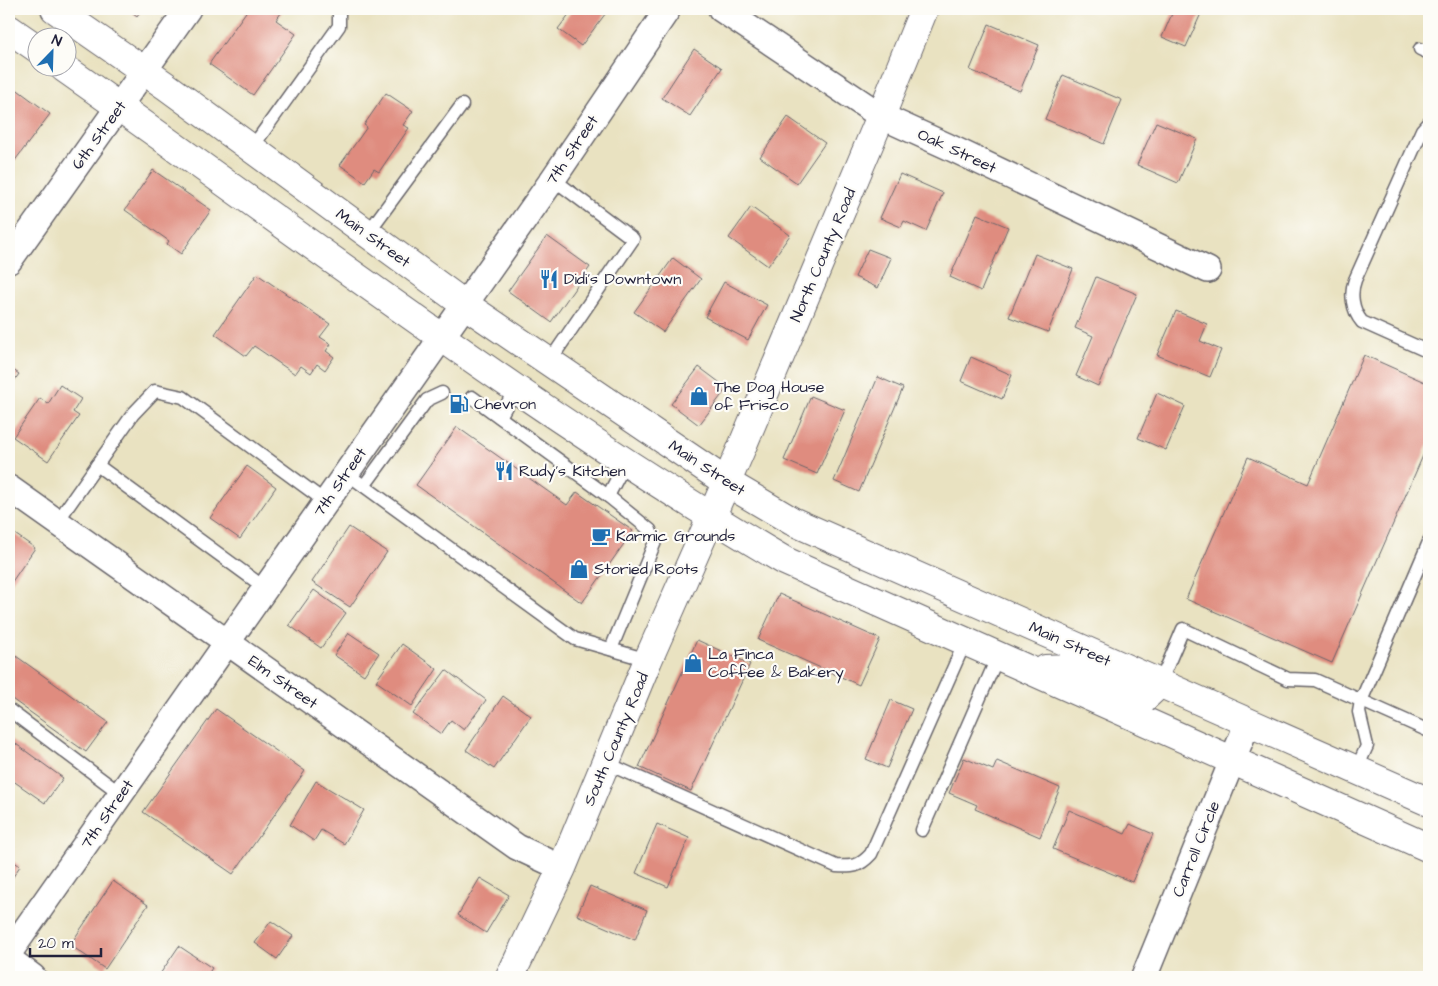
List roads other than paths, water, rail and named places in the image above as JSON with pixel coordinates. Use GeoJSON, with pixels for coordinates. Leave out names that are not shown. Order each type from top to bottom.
{"type":"FeatureCollection","features":[{"type":"Feature","properties":{"kind":"main road","name":"Main Street"},"geometry":{"type":"LineString","coordinates":[[55,9],[144,71],[464,304],[549,362],[718,500],[785,560],[1429,848]]}},
{"type":"Feature","properties":{"kind":"main road","name":"North County Road"},"geometry":{"type":"LineString","coordinates":[[718,500],[881,116],[924,9]]}},
{"type":"Feature","properties":{"kind":"main road"},"geometry":{"type":"LineString","coordinates":[[9,29],[28,42]]}},
{"type":"Feature","properties":{"kind":"main road","name":"Main Street"},"geometry":{"type":"LineString","coordinates":[[78,78],[441,338],[626,462],[718,500],[792,521],[1429,802]]}},
{"type":"Feature","properties":{"kind":"main road","name":"South County Road"},"geometry":{"type":"LineString","coordinates":[[510,977],[562,868],[648,660],[718,500]]}},
{"type":"Feature","properties":{"kind":"main road"},"geometry":{"type":"LineString","coordinates":[[957,638],[966,598]]}},
{"type":"Feature","properties":{"kind":"main road"},"geometry":{"type":"LineString","coordinates":[[1029,670],[1061,667],[1092,676],[1119,690],[1144,698],[1160,684]]}},
{"type":"Feature","properties":{"kind":"street","name":"6th Street"},"geometry":{"type":"LineString","coordinates":[[10,256],[188,9]]}},
{"type":"Feature","properties":{"kind":"street","name":"7th Street"},"geometry":{"type":"LineString","coordinates":[[9,953],[326,502],[355,480],[441,338],[553,179],[668,9]]}},
{"type":"Feature","properties":{"kind":"street","name":"Oak Street"},"geometry":{"type":"LineString","coordinates":[[720,9],[881,116],[1208,270]]}},
{"type":"Feature","properties":{"kind":"street","name":"Elm Street"},"geometry":{"type":"LineString","coordinates":[[10,493],[57,522],[517,848],[562,868]]}},
{"type":"Feature","properties":{"kind":"street","name":"Carroll Circle"},"geometry":{"type":"LineString","coordinates":[[1144,977],[1248,722]]}},
{"type":"Feature","properties":{"kind":"street"},"geometry":{"type":"LineString","coordinates":[[9,959],[33,977]]}},
{"type":"Feature","properties":{"kind":"lane"},"geometry":{"type":"LineString","coordinates":[[251,149],[339,26],[339,11],[336,9]]}},
{"type":"Feature","properties":{"kind":"lane"},"geometry":{"type":"LineString","coordinates":[[367,234],[462,105]]}},
{"type":"Feature","properties":{"kind":"lane"},"geometry":{"type":"LineString","coordinates":[[1429,122],[1422,130],[1406,165],[1355,280],[1352,295],[1357,314],[1362,322],[1429,352]]}},
{"type":"Feature","properties":{"kind":"lane"},"geometry":{"type":"LineString","coordinates":[[549,362],[633,239],[553,179]]}},
{"type":"Feature","properties":{"kind":"lane"},"geometry":{"type":"LineString","coordinates":[[500,417],[516,388]]}},
{"type":"Feature","properties":{"kind":"lane"},"geometry":{"type":"LineString","coordinates":[[57,522],[133,414],[156,391],[183,398],[326,502]]}},
{"type":"Feature","properties":{"kind":"lane"},"geometry":{"type":"LineString","coordinates":[[442,393],[427,400],[355,480],[575,639],[648,660]]}},
{"type":"Feature","properties":{"kind":"lane"},"geometry":{"type":"LineString","coordinates":[[472,397],[608,496],[650,530],[654,542],[610,649]]}},
{"type":"Feature","properties":{"kind":"lane"},"geometry":{"type":"LineString","coordinates":[[608,496],[626,462]]}},
{"type":"Feature","properties":{"kind":"lane"},"geometry":{"type":"LineString","coordinates":[[97,465],[265,588]]}},
{"type":"Feature","properties":{"kind":"lane"},"geometry":{"type":"LineString","coordinates":[[1356,770],[1367,746],[1360,712],[1362,701],[1429,542]]}},
{"type":"Feature","properties":{"kind":"lane"},"geometry":{"type":"LineString","coordinates":[[1160,684],[1182,629],[1288,679],[1315,680],[1429,731]]}},
{"type":"Feature","properties":{"kind":"lane"},"geometry":{"type":"LineString","coordinates":[[606,763],[836,866],[850,867],[862,863],[871,854],[957,638]]}},
{"type":"Feature","properties":{"kind":"lane"},"geometry":{"type":"LineString","coordinates":[[922,830],[998,656]]}},
{"type":"Feature","properties":{"kind":"lane"},"geometry":{"type":"LineString","coordinates":[[9,710],[121,794]]}},
{"type":"Feature","properties":{"kind":"place","name":"Didi's Downtown"},"geometry":{"type":"Point","coordinates":[549,279]}},
{"type":"Feature","properties":{"kind":"place","name":"The Dog House of Frisco"},"geometry":{"type":"Point","coordinates":[699,396]}},
{"type":"Feature","properties":{"kind":"place","name":"Chevron"},"geometry":{"type":"Point","coordinates":[459,404]}},
{"type":"Feature","properties":{"kind":"place","name":"Rudy's Kitchen"},"geometry":{"type":"Point","coordinates":[504,471]}},
{"type":"Feature","properties":{"kind":"place","name":"Karmic Grounds"},"geometry":{"type":"Point","coordinates":[601,536]}},
{"type":"Feature","properties":{"kind":"place","name":"Storied Roots"},"geometry":{"type":"Point","coordinates":[579,569]}},
{"type":"Feature","properties":{"kind":"place","name":"La Finca Coffee & Bakery"},"geometry":{"type":"Point","coordinates":[693,663]}}]}
